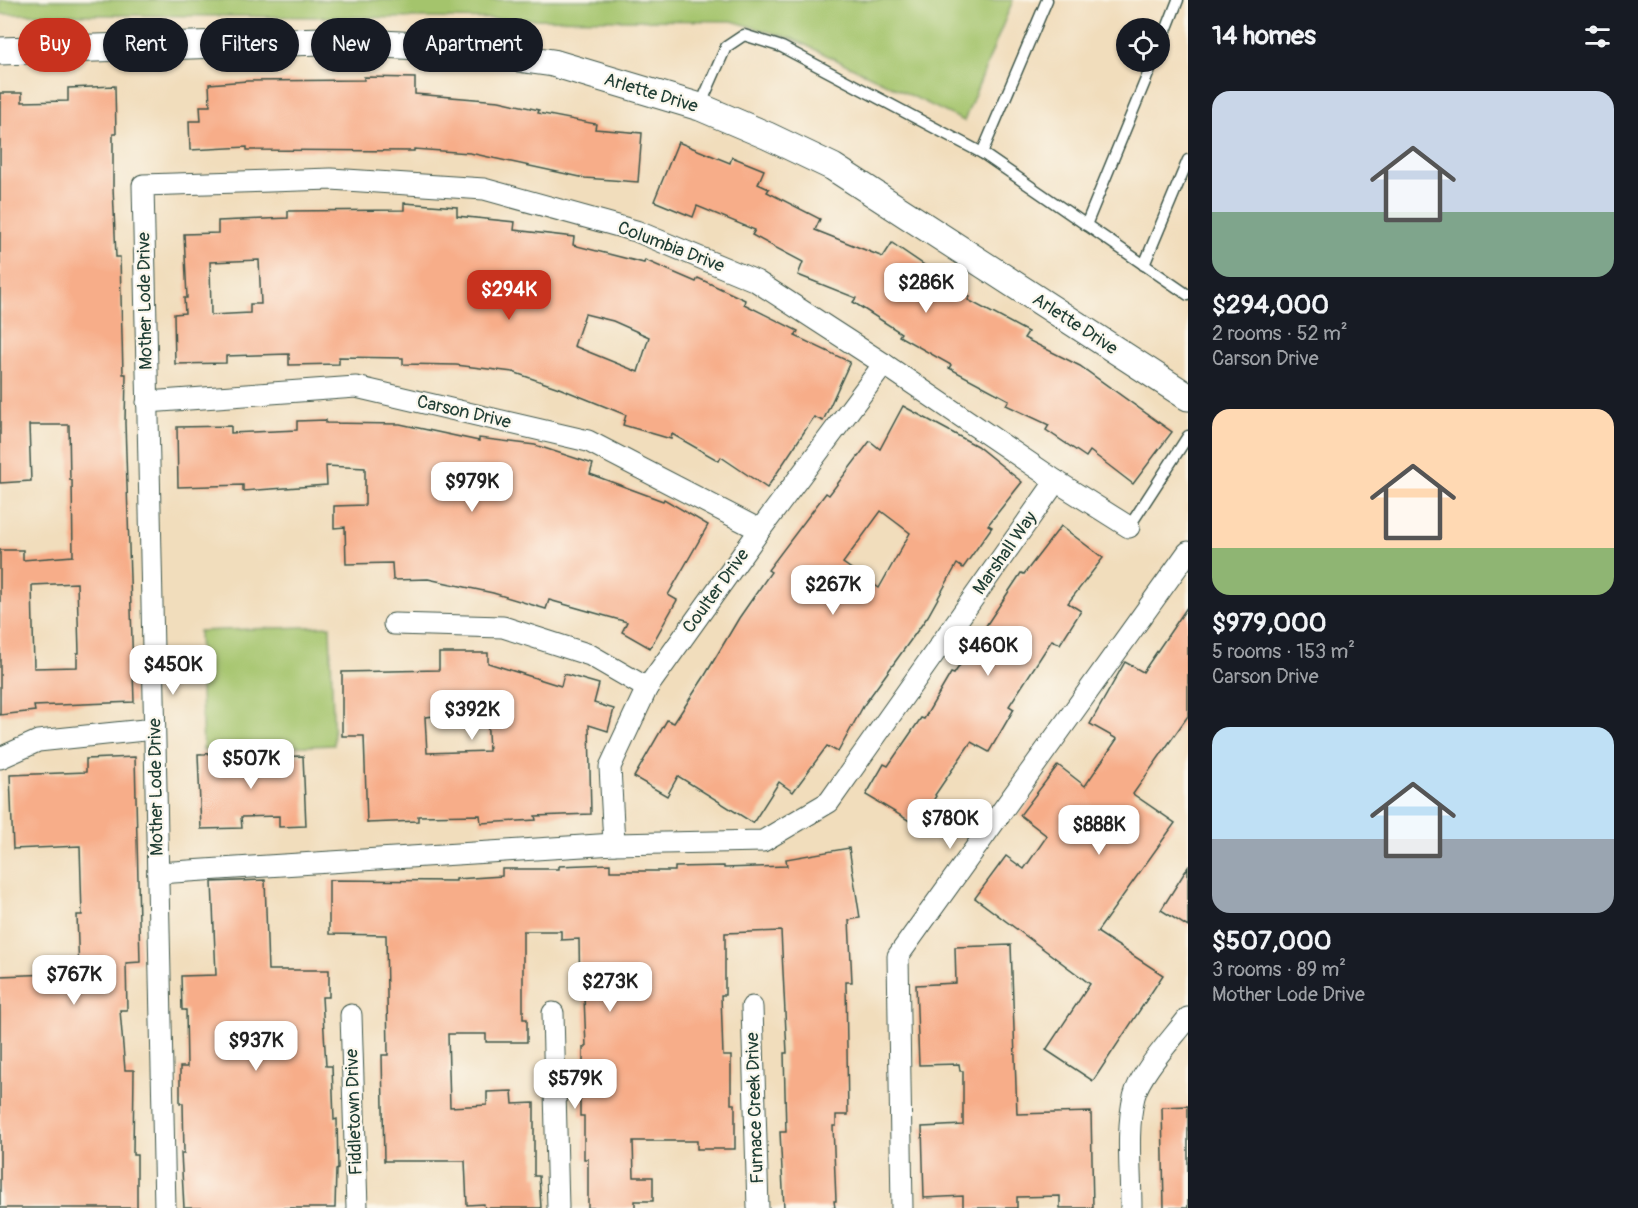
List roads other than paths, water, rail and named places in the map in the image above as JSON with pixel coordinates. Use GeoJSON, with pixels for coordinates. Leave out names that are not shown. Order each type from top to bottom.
{"type":"FeatureCollection","features":[{"type":"Feature","properties":{"kind":"street","name":"Arlette Drive"},"geometry":{"type":"LineString","coordinates":[[0,51],[323,41],[439,47],[553,63],[700,107],[833,167],[1188,397]]}},
{"type":"Feature","properties":{"kind":"street","name":"Columbia Drive"},"geometry":{"type":"LineString","coordinates":[[143,185],[331,178],[484,189],[636,231],[756,281],[1129,527]]}},
{"type":"Feature","properties":{"kind":"street","name":"Mother Lode Drive"},"geometry":{"type":"LineString","coordinates":[[143,185],[165,1208]]}},
{"type":"Feature","properties":{"kind":"street","name":"Coulter Drive"},"geometry":{"type":"LineString","coordinates":[[614,844],[610,767],[647,688],[760,530],[884,364]]}},
{"type":"Feature","properties":{"kind":"street","name":"Carson Drive"},"geometry":{"type":"LineString","coordinates":[[147,402],[356,387],[588,441],[760,530]]}},
{"type":"Feature","properties":{"kind":"street","name":"Marshall Way"},"geometry":{"type":"LineString","coordinates":[[614,844],[763,841],[829,802],[1056,481]]}},
{"type":"Feature","properties":{"kind":"street"},"geometry":{"type":"LineString","coordinates":[[902,1208],[898,956],[1188,552]]}},
{"type":"Feature","properties":{"kind":"street"},"geometry":{"type":"LineString","coordinates":[[394,624],[503,627],[590,655],[647,688]]}},
{"type":"Feature","properties":{"kind":"street"},"geometry":{"type":"LineString","coordinates":[[0,758],[38,741],[154,729]]}},
{"type":"Feature","properties":{"kind":"street"},"geometry":{"type":"LineString","coordinates":[[158,873],[614,844]]}},
{"type":"Feature","properties":{"kind":"street","name":"Furnace Creek Drive"},"geometry":{"type":"LineString","coordinates":[[752,1007],[758,1208]]}},
{"type":"Feature","properties":{"kind":"street"},"geometry":{"type":"LineString","coordinates":[[553,1013],[558,1208]]}},
{"type":"Feature","properties":{"kind":"street","name":"Fiddletown Drive"},"geometry":{"type":"LineString","coordinates":[[351,1015],[357,1208]]}},
{"type":"Feature","properties":{"kind":"street"},"geometry":{"type":"LineString","coordinates":[[1131,1208],[1130,1137],[1134,1096],[1146,1073],[1188,1018]]}},
{"type":"Feature","properties":{"kind":"lane"},"geometry":{"type":"LineString","coordinates":[[982,153],[1047,0]]}},
{"type":"Feature","properties":{"kind":"lane"},"geometry":{"type":"LineString","coordinates":[[1170,20],[1178,0]]}},
{"type":"Feature","properties":{"kind":"lane"},"geometry":{"type":"LineString","coordinates":[[700,107],[726,47],[744,35],[782,47],[982,153],[1188,295]]}},
{"type":"Feature","properties":{"kind":"lane"},"geometry":{"type":"LineString","coordinates":[[1086,225],[1149,72]]}},
{"type":"Feature","properties":{"kind":"lane"},"geometry":{"type":"LineString","coordinates":[[1144,265],[1188,160]]}},
{"type":"Feature","properties":{"kind":"lane"},"geometry":{"type":"LineString","coordinates":[[1129,527],[1188,436]]}}]}
